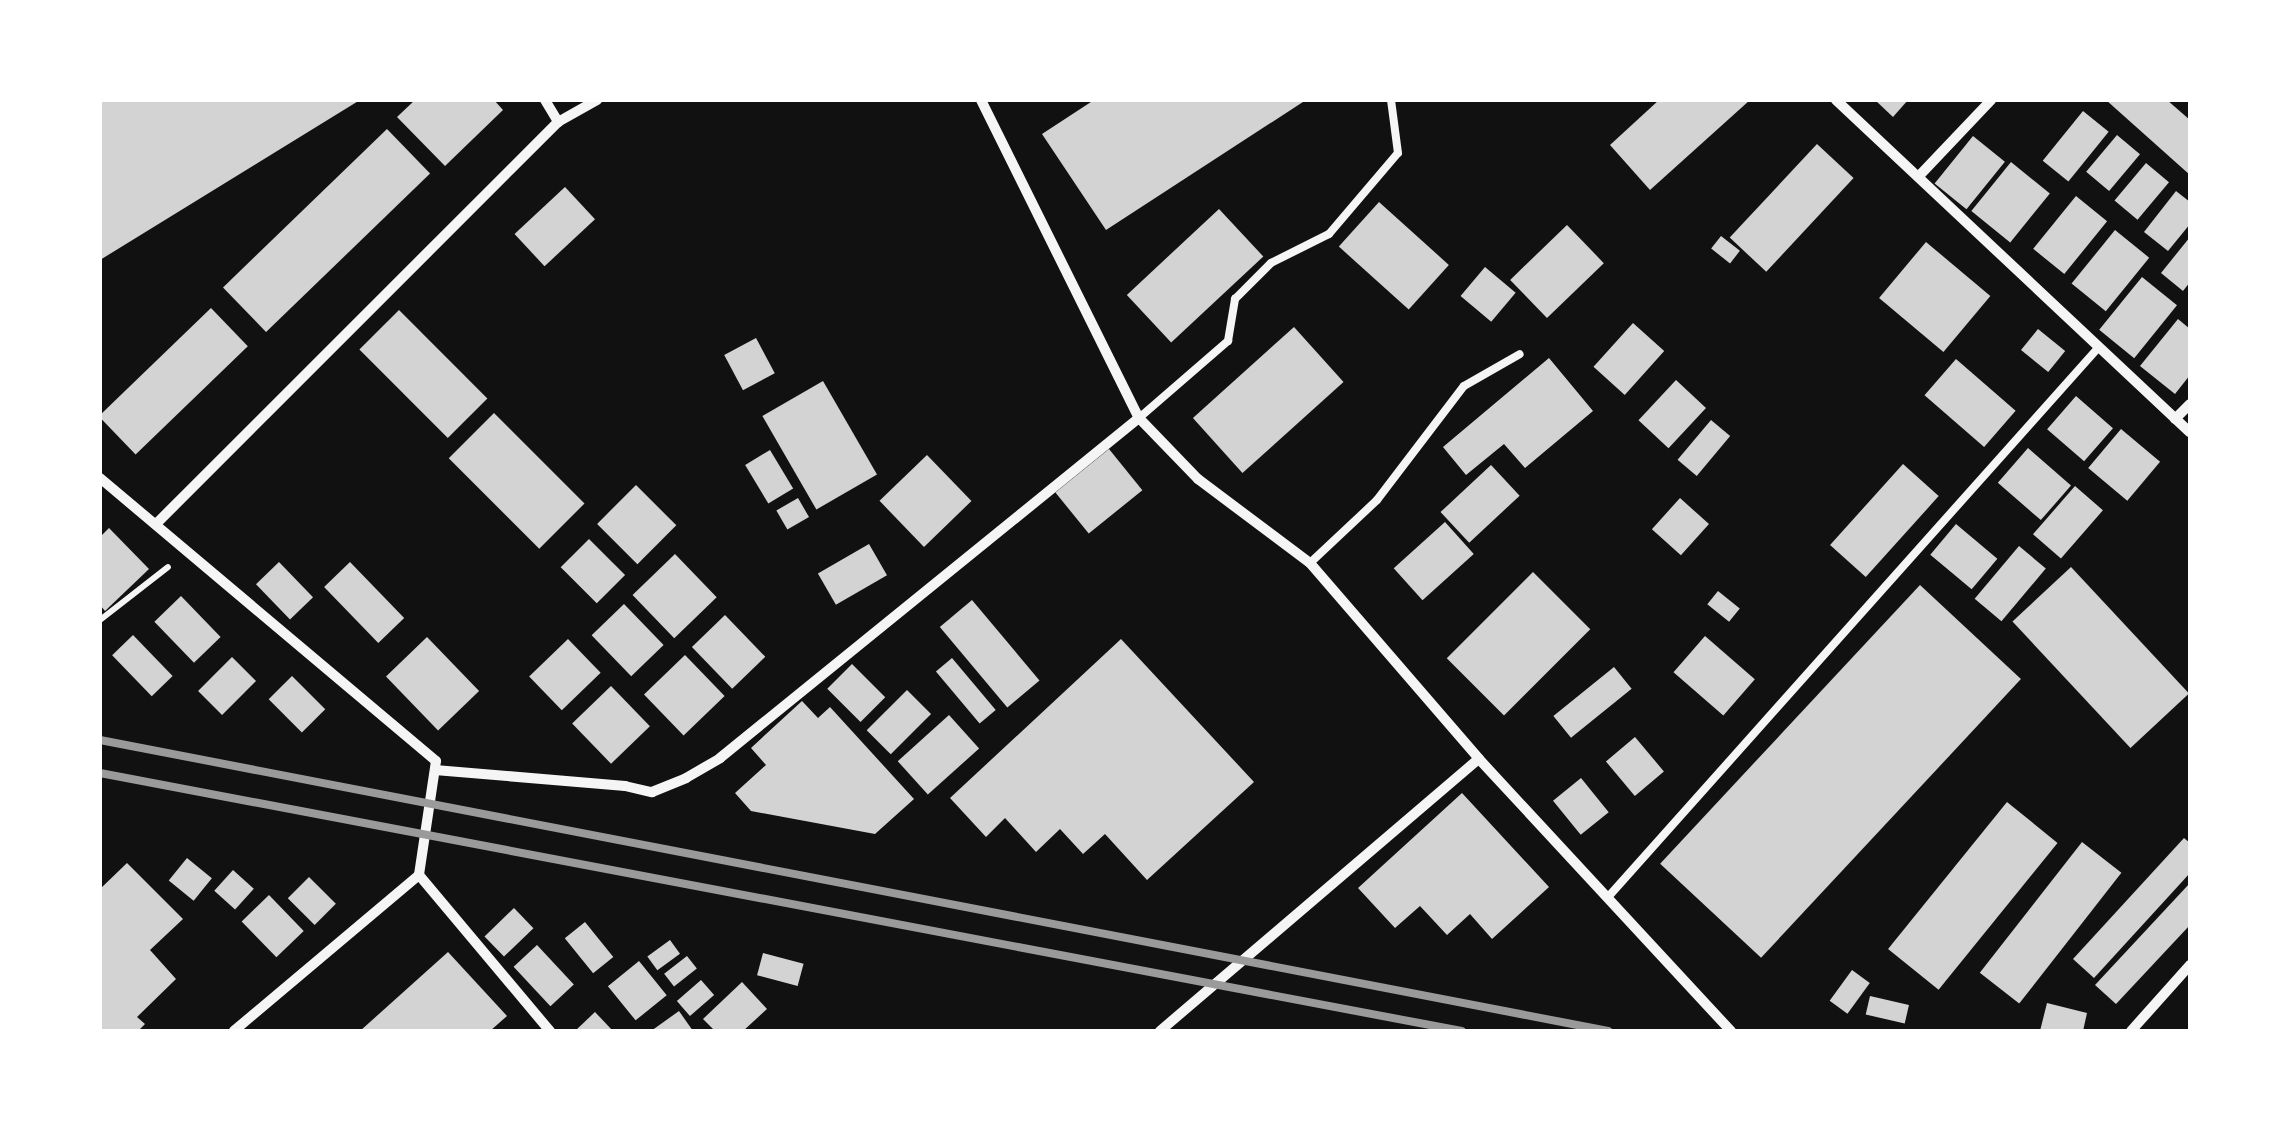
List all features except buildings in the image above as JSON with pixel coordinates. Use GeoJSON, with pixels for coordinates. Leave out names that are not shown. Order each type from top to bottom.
{"type":"FeatureCollection","features":[{"type":"Feature","properties":{"kind":"street"},"geometry":{"type":"LineString","coordinates":[[545,100],[558,122]]}},
{"type":"Feature","properties":{"kind":"street"},"geometry":{"type":"LineString","coordinates":[[156,524],[558,122],[597,100]]}},
{"type":"Feature","properties":{"kind":"street"},"geometry":{"type":"LineString","coordinates":[[981,100],[1139,418],[1198,478],[1310,563],[1479,759],[1730,1031]]}},
{"type":"Feature","properties":{"kind":"street"},"geometry":{"type":"LineString","coordinates":[[1836,100],[2190,432]]}},
{"type":"Feature","properties":{"kind":"street"},"geometry":{"type":"LineString","coordinates":[[1919,176],[1991,100]]}},
{"type":"Feature","properties":{"kind":"street"},"geometry":{"type":"LineString","coordinates":[[2175,419],[2190,404]]}},
{"type":"Feature","properties":{"kind":"street"},"geometry":{"type":"LineString","coordinates":[[435,770],[626,786],[652,792],[686,778],[720,758],[1139,418]]}},
{"type":"Feature","properties":{"kind":"street"},"geometry":{"type":"LineString","coordinates":[[100,478],[436,761],[419,875],[234,1031]]}},
{"type":"Feature","properties":{"kind":"street"},"geometry":{"type":"LineString","coordinates":[[1160,1031],[1479,759]]}},
{"type":"Feature","properties":{"kind":"street"},"geometry":{"type":"LineString","coordinates":[[419,875],[550,1031]]}},
{"type":"Feature","properties":{"kind":"street"},"geometry":{"type":"LineString","coordinates":[[2132,1031],[2190,965]]}},
{"type":"Feature","properties":{"kind":"lane"},"geometry":{"type":"LineString","coordinates":[[1139,418],[1228,341],[1235,300],[1271,262],[1329,234],[1398,153],[1391,100]]}},
{"type":"Feature","properties":{"kind":"lane"},"geometry":{"type":"LineString","coordinates":[[1609,896],[2098,348]]}},
{"type":"Feature","properties":{"kind":"lane"},"geometry":{"type":"LineString","coordinates":[[1310,563],[1377,500],[1464,386],[1520,354]]}},
{"type":"Feature","properties":{"kind":"path"},"geometry":{"type":"LineString","coordinates":[[100,620],[188,550]]}},
{"type":"Feature","properties":{"kind":"railway"},"geometry":{"type":"LineString","coordinates":[[100,740],[1608,1031]]}},
{"type":"Feature","properties":{"kind":"railway"},"geometry":{"type":"LineString","coordinates":[[100,773],[1462,1031]]}}]}
